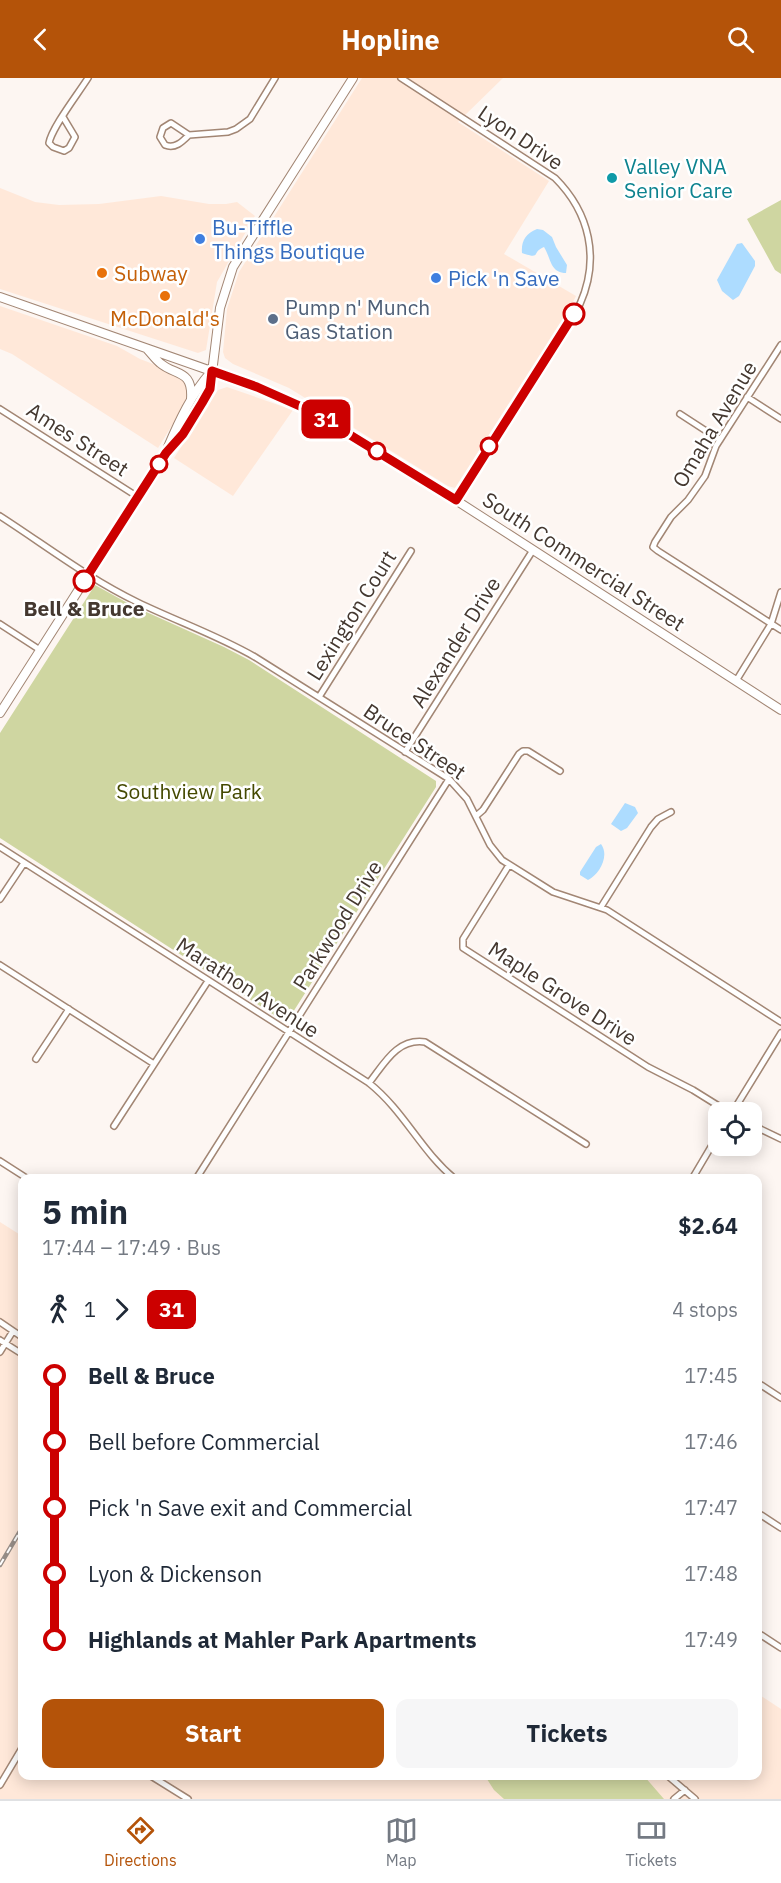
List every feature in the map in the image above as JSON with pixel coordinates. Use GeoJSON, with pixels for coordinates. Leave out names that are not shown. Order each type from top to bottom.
{"type":"FeatureCollection","features":[{"type":"Feature","properties":{"kind":"main road"},"geometry":{"type":"LineString","coordinates":[[0,713],[166,453],[183,434],[210,389],[220,308],[233,267],[353,78]]}},
{"type":"Feature","properties":{"kind":"main road","name":"South Commercial Street"},"geometry":{"type":"LineString","coordinates":[[0,297],[257,387],[311,411],[456,500],[781,710]]}},
{"type":"Feature","properties":{"kind":"main road"},"geometry":{"type":"LineString","coordinates":[[146,348],[161,364],[184,376],[190,388],[191,401]]}},
{"type":"Feature","properties":{"kind":"main road"},"geometry":{"type":"LineString","coordinates":[[166,453],[175,429],[201,383],[212,371]]}},
{"type":"Feature","properties":{"kind":"street"},"geometry":{"type":"LineString","coordinates":[[63,117],[75,137],[69,148],[64,151],[49,144],[52,133],[88,78]]}},
{"type":"Feature","properties":{"kind":"street"},"geometry":{"type":"LineString","coordinates":[[189,135],[174,146],[165,145],[160,137],[163,128],[171,123],[189,135],[228,132],[243,125],[253,114],[274,80],[265,78]]}},
{"type":"Feature","properties":{"kind":"street","name":"Lyon Drive"},"geometry":{"type":"LineString","coordinates":[[401,78],[555,178],[570,194],[581,213],[591,250],[590,272],[580,304],[456,500]]}},
{"type":"Feature","properties":{"kind":"street","name":"Omaha Avenue"},"geometry":{"type":"LineString","coordinates":[[771,624],[653,547],[671,517],[692,495],[705,476],[720,440],[781,345]]}},
{"type":"Feature","properties":{"kind":"street"},"geometry":{"type":"LineString","coordinates":[[747,397],[781,418]]}},
{"type":"Feature","properties":{"kind":"street","name":"Ames Street"},"geometry":{"type":"LineString","coordinates":[[0,409],[138,497]]}},
{"type":"Feature","properties":{"kind":"street"},"geometry":{"type":"LineString","coordinates":[[680,414],[720,440]]}},
{"type":"Feature","properties":{"kind":"street","name":"Bruce Street"},"geometry":{"type":"LineString","coordinates":[[0,516],[138,602],[228,641],[449,780],[467,799],[495,853],[509,865],[553,892],[601,907],[781,1022]]}},
{"type":"Feature","properties":{"kind":"street","name":"Alexander Drive"},"geometry":{"type":"LineString","coordinates":[[405,752],[533,550]]}},
{"type":"Feature","properties":{"kind":"street","name":"Lexington Court"},"geometry":{"type":"LineString","coordinates":[[319,697],[411,552]]}},
{"type":"Feature","properties":{"kind":"street"},"geometry":{"type":"LineString","coordinates":[[736,681],[771,624],[781,592]]}},
{"type":"Feature","properties":{"kind":"street"},"geometry":{"type":"LineString","coordinates":[[0,624],[40,650]]}},
{"type":"Feature","properties":{"kind":"street"},"geometry":{"type":"LineString","coordinates":[[771,624],[781,630]]}},
{"type":"Feature","properties":{"kind":"street"},"geometry":{"type":"LineString","coordinates":[[476,816],[483,810],[523,751],[528,751],[560,771]]}},
{"type":"Feature","properties":{"kind":"street","name":"Parkwood Drive"},"geometry":{"type":"LineString","coordinates":[[199,1174],[449,780]]}},
{"type":"Feature","properties":{"kind":"street"},"geometry":{"type":"LineString","coordinates":[[601,907],[651,827],[658,819],[671,812]]}},
{"type":"Feature","properties":{"kind":"street","name":"Marathon Avenue"},"geometry":{"type":"LineString","coordinates":[[0,848],[369,1083],[394,1105],[432,1158],[450,1174]]}},
{"type":"Feature","properties":{"kind":"street"},"geometry":{"type":"LineString","coordinates":[[0,899],[24,863]]}},
{"type":"Feature","properties":{"kind":"street","name":"Maple Grove Drive"},"geometry":{"type":"LineString","coordinates":[[509,865],[463,939],[463,948],[648,1067],[713,1102]]}},
{"type":"Feature","properties":{"kind":"street"},"geometry":{"type":"LineString","coordinates":[[0,965],[154,1064]]}},
{"type":"Feature","properties":{"kind":"street"},"geometry":{"type":"LineString","coordinates":[[114,1126],[208,981]]}},
{"type":"Feature","properties":{"kind":"street"},"geometry":{"type":"LineString","coordinates":[[36,1059],[69,1009]]}},
{"type":"Feature","properties":{"kind":"street"},"geometry":{"type":"LineString","coordinates":[[738,1102],[781,1033]]}},
{"type":"Feature","properties":{"kind":"street"},"geometry":{"type":"LineString","coordinates":[[369,1083],[400,1046],[412,1041],[425,1042],[586,1144]]}},
{"type":"Feature","properties":{"kind":"street"},"geometry":{"type":"LineString","coordinates":[[762,1130],[781,1139]]}},
{"type":"Feature","properties":{"kind":"street"},"geometry":{"type":"LineString","coordinates":[[695,1174],[708,1152]]}},
{"type":"Feature","properties":{"kind":"street"},"geometry":{"type":"LineString","coordinates":[[0,1161],[20,1174]]}},
{"type":"Feature","properties":{"kind":"street"},"geometry":{"type":"LineString","coordinates":[[0,1322],[18,1334]]}},
{"type":"Feature","properties":{"kind":"street"},"geometry":{"type":"LineString","coordinates":[[0,1352],[3,1342],[13,1331]]}},
{"type":"Feature","properties":{"kind":"street"},"geometry":{"type":"LineString","coordinates":[[3,1342],[18,1351]]}},
{"type":"Feature","properties":{"kind":"street"},"geometry":{"type":"LineString","coordinates":[[762,1386],[781,1398]]}},
{"type":"Feature","properties":{"kind":"street"},"geometry":{"type":"LineString","coordinates":[[762,1515],[781,1527]]}},
{"type":"Feature","properties":{"kind":"street"},"geometry":{"type":"LineString","coordinates":[[762,1636],[781,1648]]}},
{"type":"Feature","properties":{"kind":"street"},"geometry":{"type":"LineString","coordinates":[[0,1785],[18,1755]]}},
{"type":"Feature","properties":{"kind":"street"},"geometry":{"type":"LineString","coordinates":[[157,1780],[188,1799]]}},
{"type":"Feature","properties":{"kind":"street"},"geometry":{"type":"LineString","coordinates":[[673,1780],[695,1799]]}},
{"type":"Feature","properties":{"kind":"street"},"geometry":{"type":"LineString","coordinates":[[674,1799],[685,1790]]}},
{"type":"Feature","properties":{"kind":"shaded area"},"geometry":{"type":"Polygon","coordinates":[[[362,78],[503,78],[458,122],[549,181],[504,254],[576,296],[455,488],[448,486],[289,388],[233,364],[225,358],[223,352],[227,309],[239,272],[362,78]]]}},
{"type":"Feature","properties":{"kind":"shaded area"},"geometry":{"type":"Polygon","coordinates":[[[0,188],[35,202],[59,205],[99,204],[161,196],[209,204],[237,202],[255,216],[217,282],[206,350],[198,353],[0,289],[0,188]]]}},
{"type":"Feature","properties":{"kind":"shaded area"},"geometry":{"type":"Polygon","coordinates":[[[0,306],[117,346],[140,359],[177,373],[185,382],[188,394],[181,411],[158,448],[12,354],[0,349],[0,306]]]}},
{"type":"Feature","properties":{"kind":"shaded area"},"geometry":{"type":"Polygon","coordinates":[[[227,387],[293,410],[233,496],[174,458],[218,390],[227,387]]]}},
{"type":"Feature","properties":{"kind":"shaded area"},"geometry":{"type":"Polygon","coordinates":[[[0,1222],[18,1233],[18,1780],[762,1780],[762,1697],[781,1709],[781,1799],[0,1799],[0,1222]]]}},
{"type":"Feature","properties":{"kind":"green space"},"geometry":{"type":"Polygon","coordinates":[[[781,200],[781,274],[775,270],[747,219],[781,200]]]}},
{"type":"Feature","properties":{"kind":"green space","name":"Southview Park"},"geometry":{"type":"Polygon","coordinates":[[[95,585],[133,606],[249,660],[436,781],[436,787],[288,1020],[282,1020],[0,838],[0,733],[95,585]]]}},
{"type":"Feature","properties":{"kind":"green space"},"geometry":{"type":"Polygon","coordinates":[[[488,1780],[647,1780],[664,1799],[504,1799],[488,1780]]]}},
{"type":"Feature","properties":{"kind":"water"},"geometry":{"type":"Polygon","coordinates":[[[537,229],[543,230],[552,237],[567,265],[566,273],[554,268],[544,247],[534,255],[522,253],[525,239],[529,233],[537,229]]]}},
{"type":"Feature","properties":{"kind":"water"},"geometry":{"type":"Polygon","coordinates":[[[742,243],[755,261],[755,266],[739,296],[733,300],[722,291],[717,280],[737,244],[742,243]]]}},
{"type":"Feature","properties":{"kind":"water"},"geometry":{"type":"Polygon","coordinates":[[[625,803],[635,807],[638,813],[627,828],[621,831],[611,824],[625,803]]]}},
{"type":"Feature","properties":{"kind":"water"},"geometry":{"type":"Polygon","coordinates":[[[601,844],[604,854],[602,865],[588,880],[580,875],[580,872],[596,847],[601,844]]]}},
{"type":"Feature","properties":{"kind":"railway"},"geometry":{"type":"LineString","coordinates":[[0,1565],[18,1535]]}},
{"type":"Feature","properties":{"kind":"bus line","name":"31"},"geometry":{"type":"LineString","coordinates":[[84,581],[166,453],[183,434],[202,403],[210,389],[212,371],[257,387],[311,411],[456,500],[574,314]]}},
{"type":"Feature","properties":{"kind":"place","name":"Valley VNA Senior Care"},"geometry":{"type":"Point","coordinates":[612,178]}},
{"type":"Feature","properties":{"kind":"place","name":"Bu-Tiffle Things Boutique"},"geometry":{"type":"Point","coordinates":[200,239]}},
{"type":"Feature","properties":{"kind":"place","name":"Subway"},"geometry":{"type":"Point","coordinates":[102,273]}},
{"type":"Feature","properties":{"kind":"place","name":"Pick 'n Save"},"geometry":{"type":"Point","coordinates":[436,278]}},
{"type":"Feature","properties":{"kind":"place","name":"McDonald's"},"geometry":{"type":"Point","coordinates":[165,296]}},
{"type":"Feature","properties":{"kind":"place","name":"Pump n' Munch Gas Station"},"geometry":{"type":"Point","coordinates":[273,319]}},
{"type":"Feature","properties":{"kind":"place","name":"Bell & Bruce"},"geometry":{"type":"Point","coordinates":[84,581]}}]}
